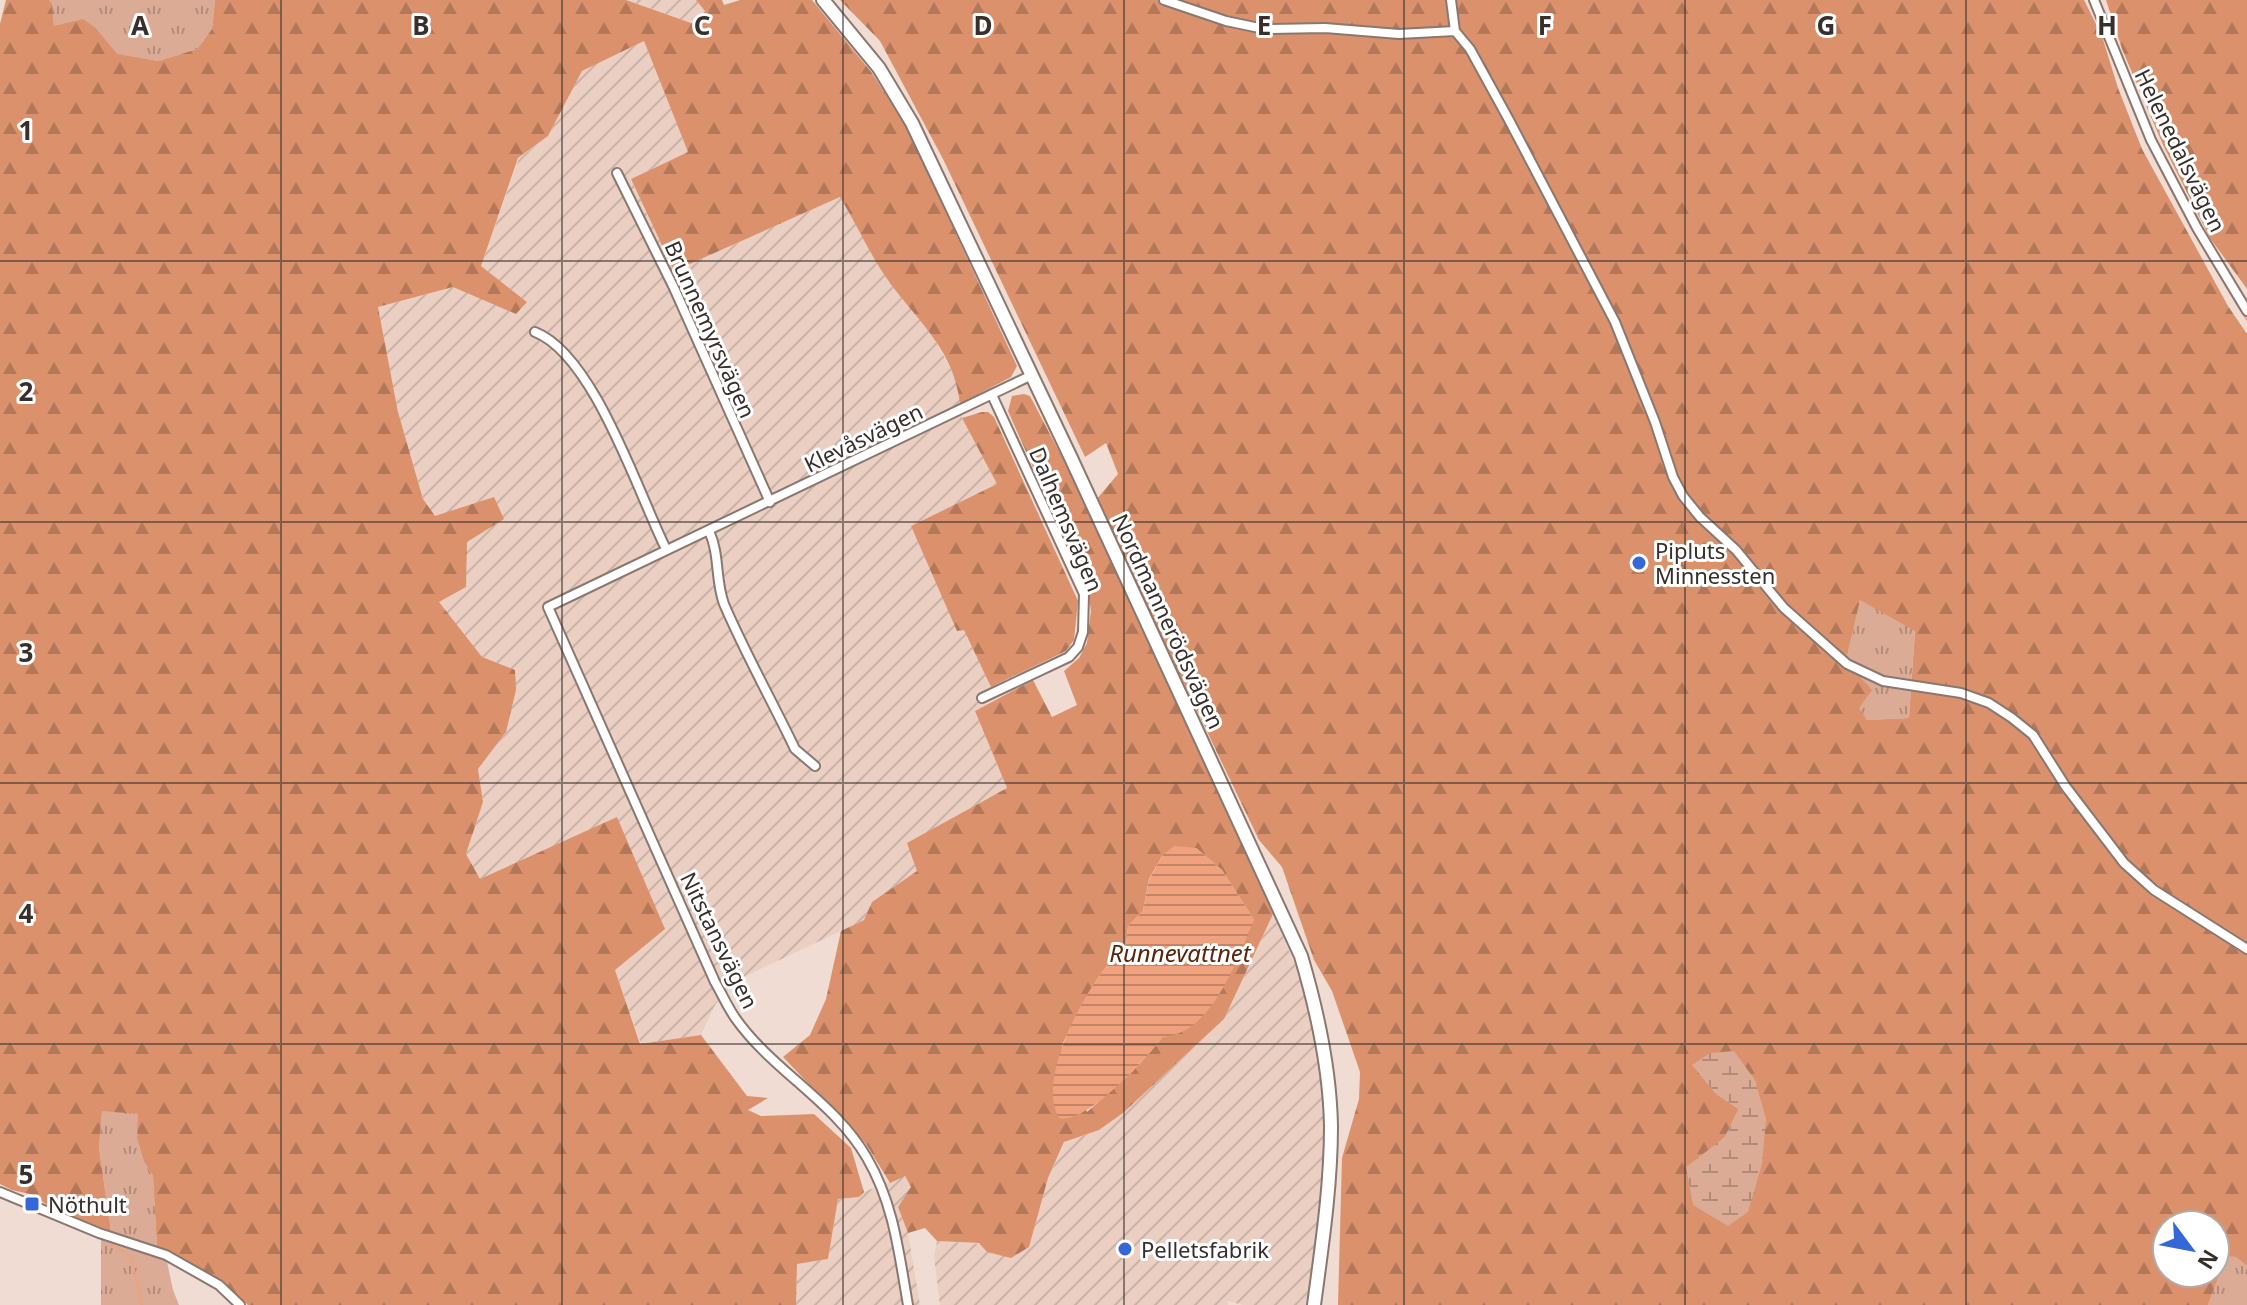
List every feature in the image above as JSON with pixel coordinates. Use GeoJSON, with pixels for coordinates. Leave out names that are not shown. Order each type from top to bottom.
{"type":"FeatureCollection","features":[{"type":"Feature","properties":{"kind":"main road","name":"Nordmannerödsvägen"},"geometry":{"type":"LineString","coordinates":[[823,0],[879,68],[912,123],[1301,956],[1320,1029],[1331,1124],[1328,1196],[1314,1305]]}},
{"type":"Feature","properties":{"kind":"street"},"geometry":{"type":"LineString","coordinates":[[1164,0],[1226,21],[1264,29],[1325,28],[1399,34],[1455,31]]}},
{"type":"Feature","properties":{"kind":"street"},"geometry":{"type":"LineString","coordinates":[[1451,0],[1455,31],[1470,49],[1615,322],[1655,422],[1673,477],[1700,517],[1736,550],[1784,608],[1847,664],[1883,681],[1961,693],[1989,703],[2012,718],[2033,735],[2066,787],[2124,863],[2154,890],[2247,949]]}},
{"type":"Feature","properties":{"kind":"street","name":"Helenedalsvägen"},"geometry":{"type":"LineString","coordinates":[[2094,0],[2157,152],[2247,311]]}},
{"type":"Feature","properties":{"kind":"street","name":"Brunnemyrsvägen"},"geometry":{"type":"LineString","coordinates":[[617,173],[674,288],[770,502]]}},
{"type":"Feature","properties":{"kind":"street"},"geometry":{"type":"LineString","coordinates":[[535,332],[552,341],[569,358],[590,389],[666,549]]}},
{"type":"Feature","properties":{"kind":"street","name":"Klevåsvägen"},"geometry":{"type":"LineString","coordinates":[[548,607],[1032,375]]}},
{"type":"Feature","properties":{"kind":"street","name":"Dalhemsvägen"},"geometry":{"type":"LineString","coordinates":[[982,698],[1069,657],[1078,647],[1086,615],[1084,594],[992,395]]}},
{"type":"Feature","properties":{"kind":"street"},"geometry":{"type":"LineString","coordinates":[[709,531],[715,543],[723,601],[795,749],[815,766]]}},
{"type":"Feature","properties":{"kind":"street","name":"Nitstansvägen"},"geometry":{"type":"LineString","coordinates":[[548,607],[715,982],[736,1019],[841,1122],[866,1155],[882,1186],[892,1211],[908,1305]]}},
{"type":"Feature","properties":{"kind":"street"},"geometry":{"type":"LineString","coordinates":[[0,1192],[99,1233],[166,1255],[219,1285],[240,1305]]}},
{"type":"Feature","properties":{"kind":"shaded area"},"geometry":{"type":"Polygon","coordinates":[[[627,0],[696,0],[706,10],[694,24],[627,0]]]}},
{"type":"Feature","properties":{"kind":"shaded area"},"geometry":{"type":"Polygon","coordinates":[[[644,41],[688,152],[631,179],[674,271],[840,197],[891,284],[934,338],[958,382],[962,418],[997,484],[911,526],[958,631],[964,629],[996,698],[975,711],[1007,788],[908,843],[917,871],[872,902],[864,920],[737,980],[715,1005],[701,1035],[641,1044],[615,970],[480,879],[466,854],[483,802],[478,769],[506,732],[482,657],[438,602],[466,587],[466,542],[435,517],[423,499],[398,412],[378,307],[453,287],[527,302],[481,266],[519,158],[548,136],[582,71],[644,41]]]}},
{"type":"Feature","properties":{"kind":"shaded area"},"geometry":{"type":"Polygon","coordinates":[[[1273,914],[1299,974],[1323,1088],[1325,1152],[1322,1201],[1307,1305],[1243,1305],[1228,1301],[1228,1305],[940,1305],[934,1256],[937,1241],[1029,1247],[1048,1178],[1065,1142],[1099,1130],[1123,1113],[1224,1019],[1273,914]]]}},
{"type":"Feature","properties":{"kind":"shaded area"},"geometry":{"type":"Polygon","coordinates":[[[904,1176],[912,1187],[898,1207],[908,1233],[920,1305],[796,1305],[797,1264],[828,1259],[838,1199],[859,1197],[864,1192],[904,1176]]]}},
{"type":"Feature","properties":{"kind":"green space"},"geometry":{"type":"Polygon","coordinates":[[[6,0],[49,0],[54,26],[83,19],[96,28],[117,54],[158,61],[197,49],[212,29],[215,0],[626,0],[694,24],[705,11],[696,0],[722,0],[724,5],[740,0],[812,0],[872,73],[906,126],[1017,366],[1011,377],[960,404],[951,368],[943,353],[883,273],[840,197],[674,271],[631,179],[688,152],[644,41],[582,71],[548,136],[518,158],[481,266],[527,302],[516,314],[453,287],[378,307],[398,412],[423,499],[435,516],[494,497],[504,519],[467,542],[466,587],[439,602],[482,657],[515,670],[516,690],[506,732],[478,769],[483,802],[466,854],[480,879],[617,817],[665,929],[615,970],[640,1044],[701,1035],[747,1096],[768,1098],[748,1110],[761,1116],[814,1114],[851,1148],[864,1192],[859,1197],[838,1199],[828,1259],[797,1264],[796,1305],[248,1305],[215,1277],[157,1248],[153,1176],[144,1162],[137,1139],[138,1114],[102,1111],[99,1148],[111,1231],[53,1210],[34,1195],[0,1184],[0,24],[6,0]]]}},
{"type":"Feature","properties":{"kind":"green space"},"geometry":{"type":"Polygon","coordinates":[[[49,0],[215,0],[212,29],[197,49],[158,61],[117,55],[96,28],[54,26],[49,0]]]}},
{"type":"Feature","properties":{"kind":"green space"},"geometry":{"type":"Polygon","coordinates":[[[840,0],[2084,0],[2102,36],[2142,149],[2228,306],[2247,334],[2247,1266],[2231,1256],[2231,1209],[2151,1209],[2151,1289],[2214,1289],[2208,1305],[1338,1305],[1342,1158],[1359,1099],[1360,1072],[1332,991],[1314,960],[1282,867],[1259,840],[1096,500],[1118,474],[1106,443],[1085,457],[943,159],[880,41],[840,0]],[[1860,600],[1846,661],[1872,690],[1859,708],[1867,720],[1909,718],[1915,631],[1860,600]],[[1715,1093],[1739,1109],[1725,1137],[1708,1152],[1766,1119],[1715,1093]]]}},
{"type":"Feature","properties":{"kind":"green space"},"geometry":{"type":"Polygon","coordinates":[[[2106,0],[2247,0],[2247,289],[2210,238],[2163,145],[2122,49],[2106,0]]]}},
{"type":"Feature","properties":{"kind":"green space"},"geometry":{"type":"Polygon","coordinates":[[[1012,396],[1030,396],[1064,461],[1255,869],[1273,914],[1224,1019],[1123,1113],[1099,1130],[1064,1142],[1048,1178],[1029,1247],[1011,1258],[987,1252],[979,1243],[937,1241],[925,1228],[908,1233],[898,1207],[911,1187],[905,1176],[890,1183],[866,1144],[783,1057],[810,1035],[826,999],[841,931],[864,920],[872,902],[917,871],[907,843],[1007,788],[975,711],[1033,680],[1052,717],[1077,705],[1064,671],[1079,658],[1087,643],[1091,611],[1088,592],[1008,411],[1012,396]],[[1196,848],[1162,856],[1149,879],[1143,911],[1128,926],[1126,946],[1097,979],[1062,1045],[1087,1112],[1152,1050],[1254,920],[1222,870],[1196,848]]]}},
{"type":"Feature","properties":{"kind":"green space"},"geometry":{"type":"Polygon","coordinates":[[[982,412],[994,417],[1078,601],[1074,640],[1066,651],[991,687],[964,630],[957,631],[911,526],[997,484],[962,418],[982,412]]]}},
{"type":"Feature","properties":{"kind":"green space"},"geometry":{"type":"Polygon","coordinates":[[[1860,599],[1915,630],[1909,718],[1867,720],[1858,708],[1846,661],[1860,599]]]}},
{"type":"Feature","properties":{"kind":"green space"},"geometry":{"type":"Polygon","coordinates":[[[1734,1051],[1755,1080],[1766,1119],[1762,1164],[1748,1212],[1728,1226],[1693,1205],[1686,1167],[1725,1137],[1739,1109],[1715,1093],[1692,1065],[1710,1053],[1734,1051]]]}},
{"type":"Feature","properties":{"kind":"green space"},"geometry":{"type":"Polygon","coordinates":[[[102,1110],[139,1114],[137,1139],[144,1162],[153,1176],[157,1248],[111,1231],[99,1148],[102,1110]]]}},
{"type":"Feature","properties":{"kind":"green space"},"geometry":{"type":"Polygon","coordinates":[[[101,1236],[166,1257],[179,1305],[101,1305],[101,1236]]]}},
{"type":"Feature","properties":{"kind":"green space"},"geometry":{"type":"Polygon","coordinates":[[[2231,1256],[2236,1257],[2247,1266],[2247,1305],[2208,1305],[2214,1289],[2231,1289],[2231,1256]]]}},
{"type":"Feature","properties":{"kind":"water","name":"Runnevattnet"},"geometry":{"type":"Polygon","coordinates":[[[1174,846],[1196,848],[1222,870],[1254,920],[1240,954],[1221,992],[1196,1023],[1181,1032],[1163,1037],[1130,1074],[1100,1101],[1071,1117],[1059,1118],[1053,1100],[1054,1078],[1070,1027],[1098,978],[1126,946],[1128,926],[1143,911],[1149,880],[1162,856],[1174,846]]]}},
{"type":"Feature","properties":{"kind":"waterway"},"geometry":{"type":"LineString","coordinates":[[2089,0],[2093,8]]}},
{"type":"Feature","properties":{"kind":"waterway"},"geometry":{"type":"LineString","coordinates":[[2115,62],[2142,130],[2174,195],[2247,320]]}},
{"type":"Feature","properties":{"kind":"waterway"},"geometry":{"type":"LineString","coordinates":[[112,1244],[131,1257],[142,1305]]}},
{"type":"Feature","properties":{"kind":"place","name":"Pipluts Minnessten"},"geometry":{"type":"Point","coordinates":[1639,563]}},
{"type":"Feature","properties":{"kind":"place","name":"Nöthult"},"geometry":{"type":"Point","coordinates":[32,1204]}},
{"type":"Feature","properties":{"kind":"place","name":"Pelletsfabrik"},"geometry":{"type":"Point","coordinates":[1125,1249]}}]}
